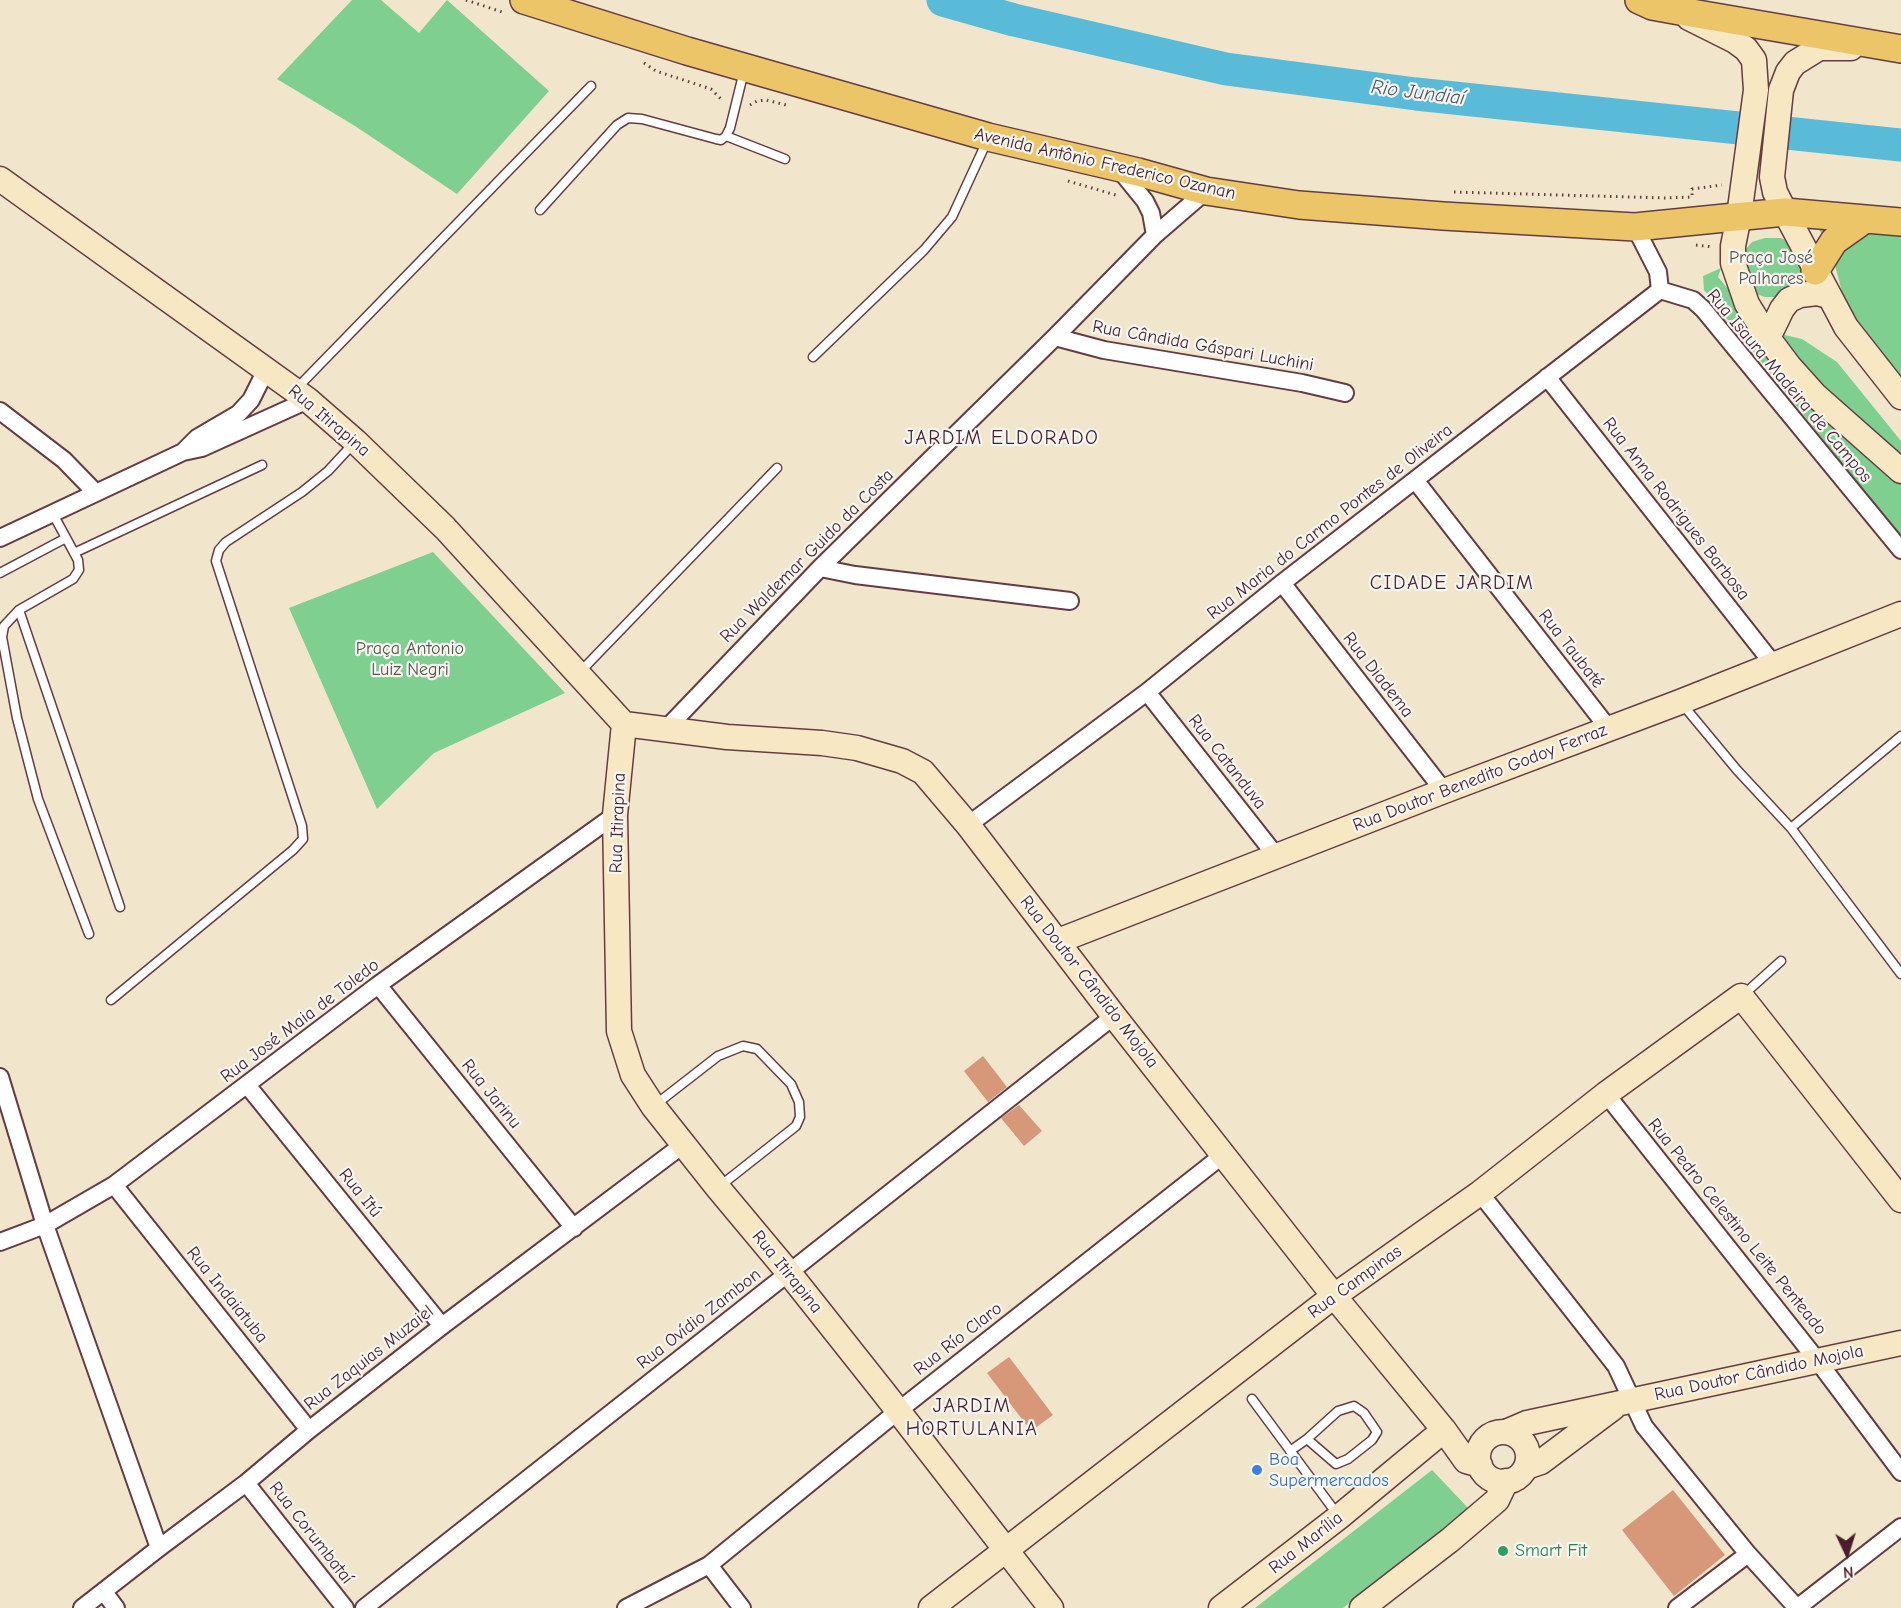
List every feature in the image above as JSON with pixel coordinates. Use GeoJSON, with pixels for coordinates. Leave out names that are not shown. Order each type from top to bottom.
{"type":"FeatureCollection","features":[{"type":"Feature","properties":{"kind":"main road","name":"Avenida Antônio Frederico Ozanan"},"geometry":{"type":"LineString","coordinates":[[524,0],[745,68],[988,137],[1206,191],[1299,205],[1443,216],[1635,226],[1785,212]]}},
{"type":"Feature","properties":{"kind":"main road"},"geometry":{"type":"LineString","coordinates":[[1639,0],[1652,6],[1893,48]]}},
{"type":"Feature","properties":{"kind":"main road"},"geometry":{"type":"LineString","coordinates":[[1785,212],[1901,222]]}},
{"type":"Feature","properties":{"kind":"main road"},"geometry":{"type":"LineString","coordinates":[[1815,271],[1834,241],[1865,219]]}},
{"type":"Feature","properties":{"kind":"street"},"geometry":{"type":"LineString","coordinates":[[1674,10],[1724,34],[1746,49],[1754,60],[1756,90],[1733,246],[1733,263],[1747,304],[1768,338],[1815,395],[1901,471]]}},
{"type":"Feature","properties":{"kind":"street"},"geometry":{"type":"LineString","coordinates":[[1893,48],[1819,48],[1795,63],[1783,81],[1781,90],[1772,177],[1775,192],[1846,327],[1901,397]]}},
{"type":"Feature","properties":{"kind":"street"},"geometry":{"type":"LineString","coordinates":[[1118,168],[1145,201],[1151,213],[1155,235]]}},
{"type":"Feature","properties":{"kind":"street","name":"Rua Itirapina"},"geometry":{"type":"LineString","coordinates":[[0,179],[301,395],[355,441],[445,528],[624,724],[615,815],[620,1030],[633,1075],[654,1106],[718,1188],[789,1273],[1051,1608]]}},
{"type":"Feature","properties":{"kind":"street","name":"Rua Waldemar Guido da Costa"},"geometry":{"type":"LineString","coordinates":[[666,729],[820,568],[1055,337],[1155,235],[1206,191]]}},
{"type":"Feature","properties":{"kind":"street"},"geometry":{"type":"LineString","coordinates":[[1635,226],[1658,272],[1660,290]]}},
{"type":"Feature","properties":{"kind":"street","name":"Rua Maria do Carmo Pontes de Oliveira"},"geometry":{"type":"LineString","coordinates":[[968,825],[1147,692],[1282,583],[1660,290]]}},
{"type":"Feature","properties":{"kind":"street","name":"Rua Isaura Madeira de Campos"},"geometry":{"type":"LineString","coordinates":[[1660,290],[1693,300],[1702,309],[1901,550]]}},
{"type":"Feature","properties":{"kind":"street"},"geometry":{"type":"LineString","coordinates":[[1768,338],[1789,300],[1800,295],[1828,296]]}},
{"type":"Feature","properties":{"kind":"street","name":"Rua Cândida Gáspari Luchini"},"geometry":{"type":"LineString","coordinates":[[1055,337],[1104,351],[1302,383],[1345,393]]}},
{"type":"Feature","properties":{"kind":"street"},"geometry":{"type":"LineString","coordinates":[[183,452],[197,438],[238,414],[252,399],[266,370]]}},
{"type":"Feature","properties":{"kind":"street","name":"Rua Anna Rodrigues Barbosa"},"geometry":{"type":"LineString","coordinates":[[1547,377],[1774,665]]}},
{"type":"Feature","properties":{"kind":"street"},"geometry":{"type":"LineString","coordinates":[[0,538],[183,452],[202,448],[301,395]]}},
{"type":"Feature","properties":{"kind":"street"},"geometry":{"type":"LineString","coordinates":[[0,411],[64,460],[96,493]]}},
{"type":"Feature","properties":{"kind":"street","name":"Rua Taubaté"},"geometry":{"type":"LineString","coordinates":[[1415,480],[1608,729]]}},
{"type":"Feature","properties":{"kind":"street"},"geometry":{"type":"LineString","coordinates":[[820,568],[855,575],[1070,601]]}},
{"type":"Feature","properties":{"kind":"street","name":"Rua Diadema"},"geometry":{"type":"LineString","coordinates":[[1282,583],[1444,792]]}},
{"type":"Feature","properties":{"kind":"street","name":"Rua Doutor Benedito Godoy Ferraz"},"geometry":{"type":"LineString","coordinates":[[1058,941],[1680,702],[1901,614]]}},
{"type":"Feature","properties":{"kind":"street","name":"Rua Catanduva"},"geometry":{"type":"LineString","coordinates":[[1147,692],[1277,857]]}},
{"type":"Feature","properties":{"kind":"street","name":"Rua Doutor Cândido Mojola"},"geometry":{"type":"LineString","coordinates":[[624,724],[727,737],[822,743],[877,753],[902,761],[923,772],[968,825],[1114,1016],[1334,1296],[1444,1430],[1466,1461],[1480,1465],[1485,1474],[1495,1480],[1506,1482],[1518,1477],[1526,1467],[1541,1462],[1625,1402]]}},
{"type":"Feature","properties":{"kind":"street","name":"Rua José Maia de Toledo"},"geometry":{"type":"LineString","coordinates":[[0,1242],[45,1225],[114,1185],[378,986],[615,815]]}},
{"type":"Feature","properties":{"kind":"street","name":"Rua Jarinu"},"geometry":{"type":"LineString","coordinates":[[378,986],[574,1228]]}},
{"type":"Feature","properties":{"kind":"street"},"geometry":{"type":"LineString","coordinates":[[1741,996],[1901,1200]]}},
{"type":"Feature","properties":{"kind":"street","name":"Rua Campinas"},"geometry":{"type":"LineString","coordinates":[[931,1608],[1334,1296],[1480,1193],[1606,1094],[1741,996]]}},
{"type":"Feature","properties":{"kind":"street","name":"Rua Ovídio Zambon"},"geometry":{"type":"LineString","coordinates":[[364,1608],[1114,1016]]}},
{"type":"Feature","properties":{"kind":"street"},"geometry":{"type":"LineString","coordinates":[[0,1077],[45,1225],[159,1548]]}},
{"type":"Feature","properties":{"kind":"street","name":"Rua Itú"},"geometry":{"type":"LineString","coordinates":[[247,1086],[442,1326]]}},
{"type":"Feature","properties":{"kind":"street","name":"Rua Pedro Celestino Leite Penteado"},"geometry":{"type":"LineString","coordinates":[[1606,1094],[1817,1360],[1901,1472]]}},
{"type":"Feature","properties":{"kind":"street","name":"Rua Zaquias Muzaiel"},"geometry":{"type":"LineString","coordinates":[[82,1608],[246,1483],[309,1430],[442,1326],[684,1144]]}},
{"type":"Feature","properties":{"kind":"street","name":"Rua Río Claro"},"geometry":{"type":"LineString","coordinates":[[626,1608],[709,1565],[898,1411],[1223,1155]]}},
{"type":"Feature","properties":{"kind":"street","name":"Rua Indaiatuba"},"geometry":{"type":"LineString","coordinates":[[114,1185],[309,1430]]}},
{"type":"Feature","properties":{"kind":"street"},"geometry":{"type":"LineString","coordinates":[[1480,1193],[1616,1366],[1625,1402],[1748,1554],[1797,1608],[1901,1527]]}},
{"type":"Feature","properties":{"kind":"street","name":"Rua Doutor Cândido Mojola"},"geometry":{"type":"LineString","coordinates":[[1444,1430],[1499,1433],[1527,1423],[1901,1343]]}},
{"type":"Feature","properties":{"kind":"street","name":"Rua Marília"},"geometry":{"type":"LineString","coordinates":[[1221,1608],[1339,1517],[1444,1430]]}},
{"type":"Feature","properties":{"kind":"street"},"geometry":{"type":"LineString","coordinates":[[1480,1465],[1479,1451],[1486,1439],[1499,1433],[1514,1434],[1525,1444],[1528,1451],[1526,1467]]}},
{"type":"Feature","properties":{"kind":"street"},"geometry":{"type":"LineString","coordinates":[[1362,1608],[1450,1540],[1497,1500],[1506,1482]]}},
{"type":"Feature","properties":{"kind":"street","name":"Rua Corumbataí"},"geometry":{"type":"LineString","coordinates":[[246,1483],[345,1608]]}},
{"type":"Feature","properties":{"kind":"street"},"geometry":{"type":"LineString","coordinates":[[1677,1608],[1748,1554]]}},
{"type":"Feature","properties":{"kind":"street"},"geometry":{"type":"LineString","coordinates":[[709,1565],[742,1608]]}},
{"type":"Feature","properties":{"kind":"street"},"geometry":{"type":"LineString","coordinates":[[104,1592],[116,1608]]}},
{"type":"Feature","properties":{"kind":"lane"},"geometry":{"type":"LineString","coordinates":[[540,210],[617,125],[628,118],[642,119],[721,140],[730,128],[745,68]]}},
{"type":"Feature","properties":{"kind":"lane"},"geometry":{"type":"LineString","coordinates":[[301,395],[591,86]]}},
{"type":"Feature","properties":{"kind":"lane"},"geometry":{"type":"LineString","coordinates":[[726,136],[785,159]]}},
{"type":"Feature","properties":{"kind":"lane"},"geometry":{"type":"LineString","coordinates":[[813,357],[924,250],[952,217],[988,137]]}},
{"type":"Feature","properties":{"kind":"lane"},"geometry":{"type":"LineString","coordinates":[[111,1000],[293,850],[303,839],[299,815],[216,561],[219,550],[226,542],[302,492],[328,471],[355,441]]}},
{"type":"Feature","properties":{"kind":"lane"},"geometry":{"type":"LineString","coordinates":[[74,553],[262,465]]}},
{"type":"Feature","properties":{"kind":"lane"},"geometry":{"type":"LineString","coordinates":[[577,675],[777,468]]}},
{"type":"Feature","properties":{"kind":"lane"},"geometry":{"type":"LineString","coordinates":[[53,514],[78,560],[79,570],[73,579],[20,610],[4,626],[2,637],[17,718],[38,799],[89,933]]}},
{"type":"Feature","properties":{"kind":"lane"},"geometry":{"type":"LineString","coordinates":[[0,573],[66,538]]}},
{"type":"Feature","properties":{"kind":"lane"},"geometry":{"type":"LineString","coordinates":[[20,610],[120,907]]}},
{"type":"Feature","properties":{"kind":"lane"},"geometry":{"type":"LineString","coordinates":[[1680,702],[1737,770],[1791,828],[1901,974]]}},
{"type":"Feature","properties":{"kind":"lane"},"geometry":{"type":"LineString","coordinates":[[1791,828],[1901,736]]}},
{"type":"Feature","properties":{"kind":"lane","name":"Rua Campinas"},"geometry":{"type":"LineString","coordinates":[[1741,996],[1781,961]]}},
{"type":"Feature","properties":{"kind":"lane"},"geometry":{"type":"LineString","coordinates":[[654,1106],[718,1056],[743,1046],[757,1049],[791,1084],[799,1102],[800,1117],[796,1125],[718,1188]]}},
{"type":"Feature","properties":{"kind":"lane"},"geometry":{"type":"LineString","coordinates":[[1252,1399],[1339,1517]]}},
{"type":"Feature","properties":{"kind":"lane"},"geometry":{"type":"LineString","coordinates":[[1290,1451],[1338,1411],[1354,1406],[1364,1413],[1377,1432],[1376,1436],[1348,1459],[1336,1464],[1307,1439]]}},
{"type":"Feature","properties":{"kind":"path"},"geometry":{"type":"LineString","coordinates":[[1454,192],[1692,197],[1692,189],[1743,179]]}},
{"type":"Feature","properties":{"kind":"green space"},"geometry":{"type":"Polygon","coordinates":[[[352,0],[381,0],[419,33],[447,0],[549,91],[457,194],[355,126],[277,79],[352,0]]]}},
{"type":"Feature","properties":{"kind":"green space","name":"Praça José Palhares"},"geometry":{"type":"Polygon","coordinates":[[[1813,222],[1901,228],[1901,387],[1849,318],[1829,243],[1813,222]]]}},
{"type":"Feature","properties":{"kind":"green space","name":"Praça José Palhares"},"geometry":{"type":"Polygon","coordinates":[[[1765,238],[1786,240],[1794,247],[1801,262],[1796,289],[1780,297],[1765,297],[1756,294],[1740,256],[1752,242],[1765,238]]]}},
{"type":"Feature","properties":{"kind":"green space","name":"Praça José Palhares"},"geometry":{"type":"Polygon","coordinates":[[[1721,268],[1718,277],[1763,330],[1802,339],[1837,362],[1901,441],[1901,537],[1704,290],[1703,276],[1721,268]]]}},
{"type":"Feature","properties":{"kind":"green space","name":"Praça Antonio Luiz Negri"},"geometry":{"type":"Polygon","coordinates":[[[433,552],[565,693],[434,753],[377,809],[289,608],[433,552]]]}},
{"type":"Feature","properties":{"kind":"green space"},"geometry":{"type":"Polygon","coordinates":[[[1432,1470],[1470,1510],[1343,1608],[1255,1608],[1432,1470]]]}},
{"type":"Feature","properties":{"kind":"building"},"geometry":{"type":"Polygon","coordinates":[[[983,1056],[1007,1087],[988,1102],[964,1071],[983,1056]]]}},
{"type":"Feature","properties":{"kind":"building"},"geometry":{"type":"Polygon","coordinates":[[[1019,1105],[1042,1131],[1024,1146],[1001,1118],[1019,1105]]]}},
{"type":"Feature","properties":{"kind":"building"},"geometry":{"type":"Polygon","coordinates":[[[1009,1357],[1053,1415],[1031,1431],[987,1373],[1009,1357]]]}},
{"type":"Feature","properties":{"kind":"building"},"geometry":{"type":"Polygon","coordinates":[[[1673,1490],[1725,1555],[1674,1596],[1622,1530],[1673,1490]]]}},
{"type":"Feature","properties":{"kind":"waterway","name":"Rio Jundiaí"},"geometry":{"type":"LineString","coordinates":[[943,0],[1014,20],[1226,69],[1416,94],[1901,145]]}},
{"type":"Feature","properties":{"kind":"place","name":"Boa Supermercados"},"geometry":{"type":"Point","coordinates":[1257,1470]}},
{"type":"Feature","properties":{"kind":"place","name":"Smart Fit"},"geometry":{"type":"Point","coordinates":[1503,1551]}},
{"type":"Feature","properties":{"kind":"district","name":"JARDIM ELDORADO"},"geometry":{"type":"Point","coordinates":[1002,438]}},
{"type":"Feature","properties":{"kind":"district","name":"CIDADE JARDIM"},"geometry":{"type":"Point","coordinates":[1452,583]}},
{"type":"Feature","properties":{"kind":"district","name":"JARDIM HORTULANIA"},"geometry":{"type":"Point","coordinates":[972,1418]}}]}
